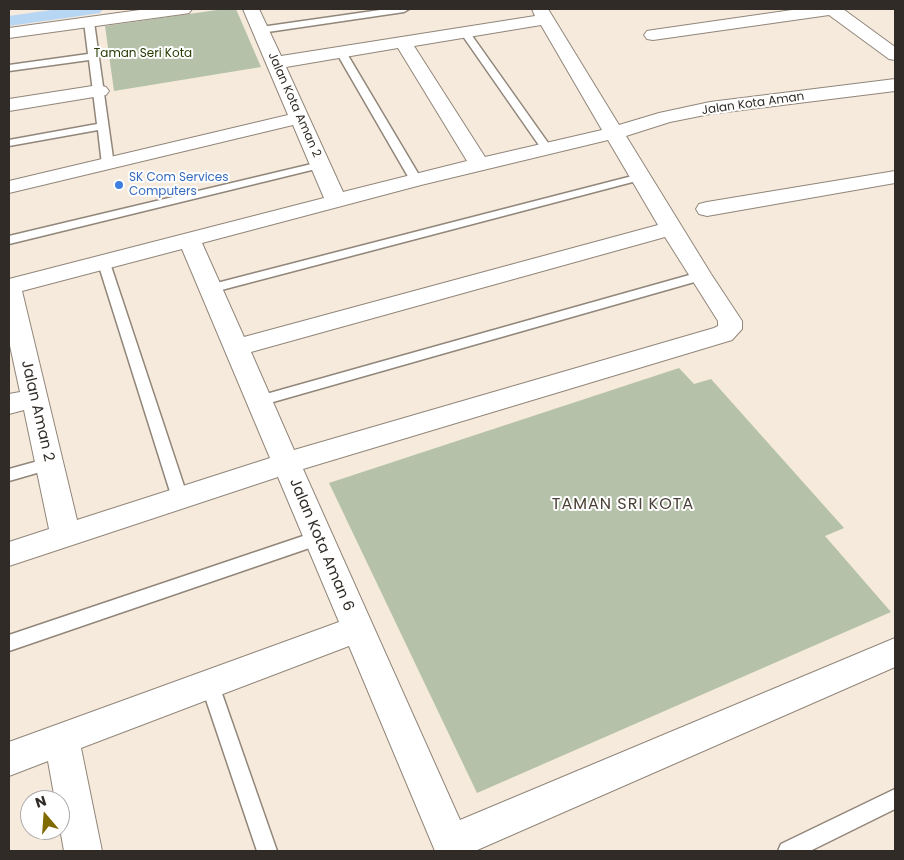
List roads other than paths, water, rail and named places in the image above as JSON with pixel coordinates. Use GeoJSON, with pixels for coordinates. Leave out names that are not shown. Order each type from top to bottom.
{"type":"FeatureCollection","features":[{"type":"Feature","properties":{"kind":"street"},"geometry":{"type":"LineString","coordinates":[[9,34],[183,9]]}},
{"type":"Feature","properties":{"kind":"street","name":"Jalan Kota Aman 2"},"geometry":{"type":"LineString","coordinates":[[251,9],[336,202]]}},
{"type":"Feature","properties":{"kind":"street"},"geometry":{"type":"LineString","coordinates":[[654,35],[832,9],[895,55]]}},
{"type":"Feature","properties":{"kind":"street"},"geometry":{"type":"LineString","coordinates":[[9,554],[286,463],[723,334],[730,329],[730,321],[700,276],[543,14],[465,32],[275,63]]}},
{"type":"Feature","properties":{"kind":"street"},"geometry":{"type":"LineString","coordinates":[[403,42],[480,165]]}},
{"type":"Feature","properties":{"kind":"street","name":"Jalan Kota Aman"},"geometry":{"type":"LineString","coordinates":[[9,287],[416,180],[613,133],[666,117],[710,108],[895,86]]}},
{"type":"Feature","properties":{"kind":"street"},"geometry":{"type":"LineString","coordinates":[[9,105],[99,92]]}},
{"type":"Feature","properties":{"kind":"street"},"geometry":{"type":"LineString","coordinates":[[9,187],[108,165],[299,118]]}},
{"type":"Feature","properties":{"kind":"street"},"geometry":{"type":"LineString","coordinates":[[707,209],[895,177]]}},
{"type":"Feature","properties":{"kind":"street"},"geometry":{"type":"LineString","coordinates":[[236,348],[672,228]]}},
{"type":"Feature","properties":{"kind":"street","name":"Jalan Kota Aman 6"},"geometry":{"type":"LineString","coordinates":[[189,239],[452,847]]}},
{"type":"Feature","properties":{"kind":"street","name":"Jalan Aman 2"},"geometry":{"type":"LineString","coordinates":[[9,287],[66,536]]}},
{"type":"Feature","properties":{"kind":"street"},"geometry":{"type":"LineString","coordinates":[[9,404],[35,397]]}},
{"type":"Feature","properties":{"kind":"street"},"geometry":{"type":"LineString","coordinates":[[9,759],[357,628]]}},
{"type":"Feature","properties":{"kind":"street"},"geometry":{"type":"LineString","coordinates":[[452,847],[895,652]]}},
{"type":"Feature","properties":{"kind":"street"},"geometry":{"type":"LineString","coordinates":[[62,740],[83,851]]}},
{"type":"Feature","properties":{"kind":"lane"},"geometry":{"type":"LineString","coordinates":[[260,30],[404,9]]}},
{"type":"Feature","properties":{"kind":"lane"},"geometry":{"type":"LineString","coordinates":[[89,22],[108,165]]}},
{"type":"Feature","properties":{"kind":"lane"},"geometry":{"type":"LineString","coordinates":[[465,32],[546,149]]}},
{"type":"Feature","properties":{"kind":"lane"},"geometry":{"type":"LineString","coordinates":[[341,52],[416,180]]}},
{"type":"Feature","properties":{"kind":"lane"},"geometry":{"type":"LineString","coordinates":[[9,68],[94,56]]}},
{"type":"Feature","properties":{"kind":"lane"},"geometry":{"type":"LineString","coordinates":[[9,143],[103,126]]}},
{"type":"Feature","properties":{"kind":"lane"},"geometry":{"type":"LineString","coordinates":[[9,240],[320,165]]}},
{"type":"Feature","properties":{"kind":"lane"},"geometry":{"type":"LineString","coordinates":[[210,289],[640,177]]}},
{"type":"Feature","properties":{"kind":"lane"},"geometry":{"type":"LineString","coordinates":[[104,263],[180,498]]}},
{"type":"Feature","properties":{"kind":"lane"},"geometry":{"type":"LineString","coordinates":[[259,402],[700,276]]}},
{"type":"Feature","properties":{"kind":"lane"},"geometry":{"type":"LineString","coordinates":[[9,475],[49,464]]}},
{"type":"Feature","properties":{"kind":"lane"},"geometry":{"type":"LineString","coordinates":[[9,642],[318,538]]}},
{"type":"Feature","properties":{"kind":"lane"},"geometry":{"type":"LineString","coordinates":[[210,684],[267,851]]}},
{"type":"Feature","properties":{"kind":"lane"},"geometry":{"type":"LineString","coordinates":[[788,851],[895,799]]}},
{"type":"Feature","properties":{"kind":"waterway"},"geometry":{"type":"LineString","coordinates":[[9,21],[94,9]]}},
{"type":"Feature","properties":{"kind":"place","name":"SK Com Services Computers"},"geometry":{"type":"Point","coordinates":[119,185]}},
{"type":"Feature","properties":{"kind":"district","name":"TAMAN SRI KOTA"},"geometry":{"type":"Point","coordinates":[623,505]}},
{"type":"Feature","properties":{"kind":"park label","name":"Taman Seri Kota"},"geometry":{"type":"Point","coordinates":[143,54]}}]}
